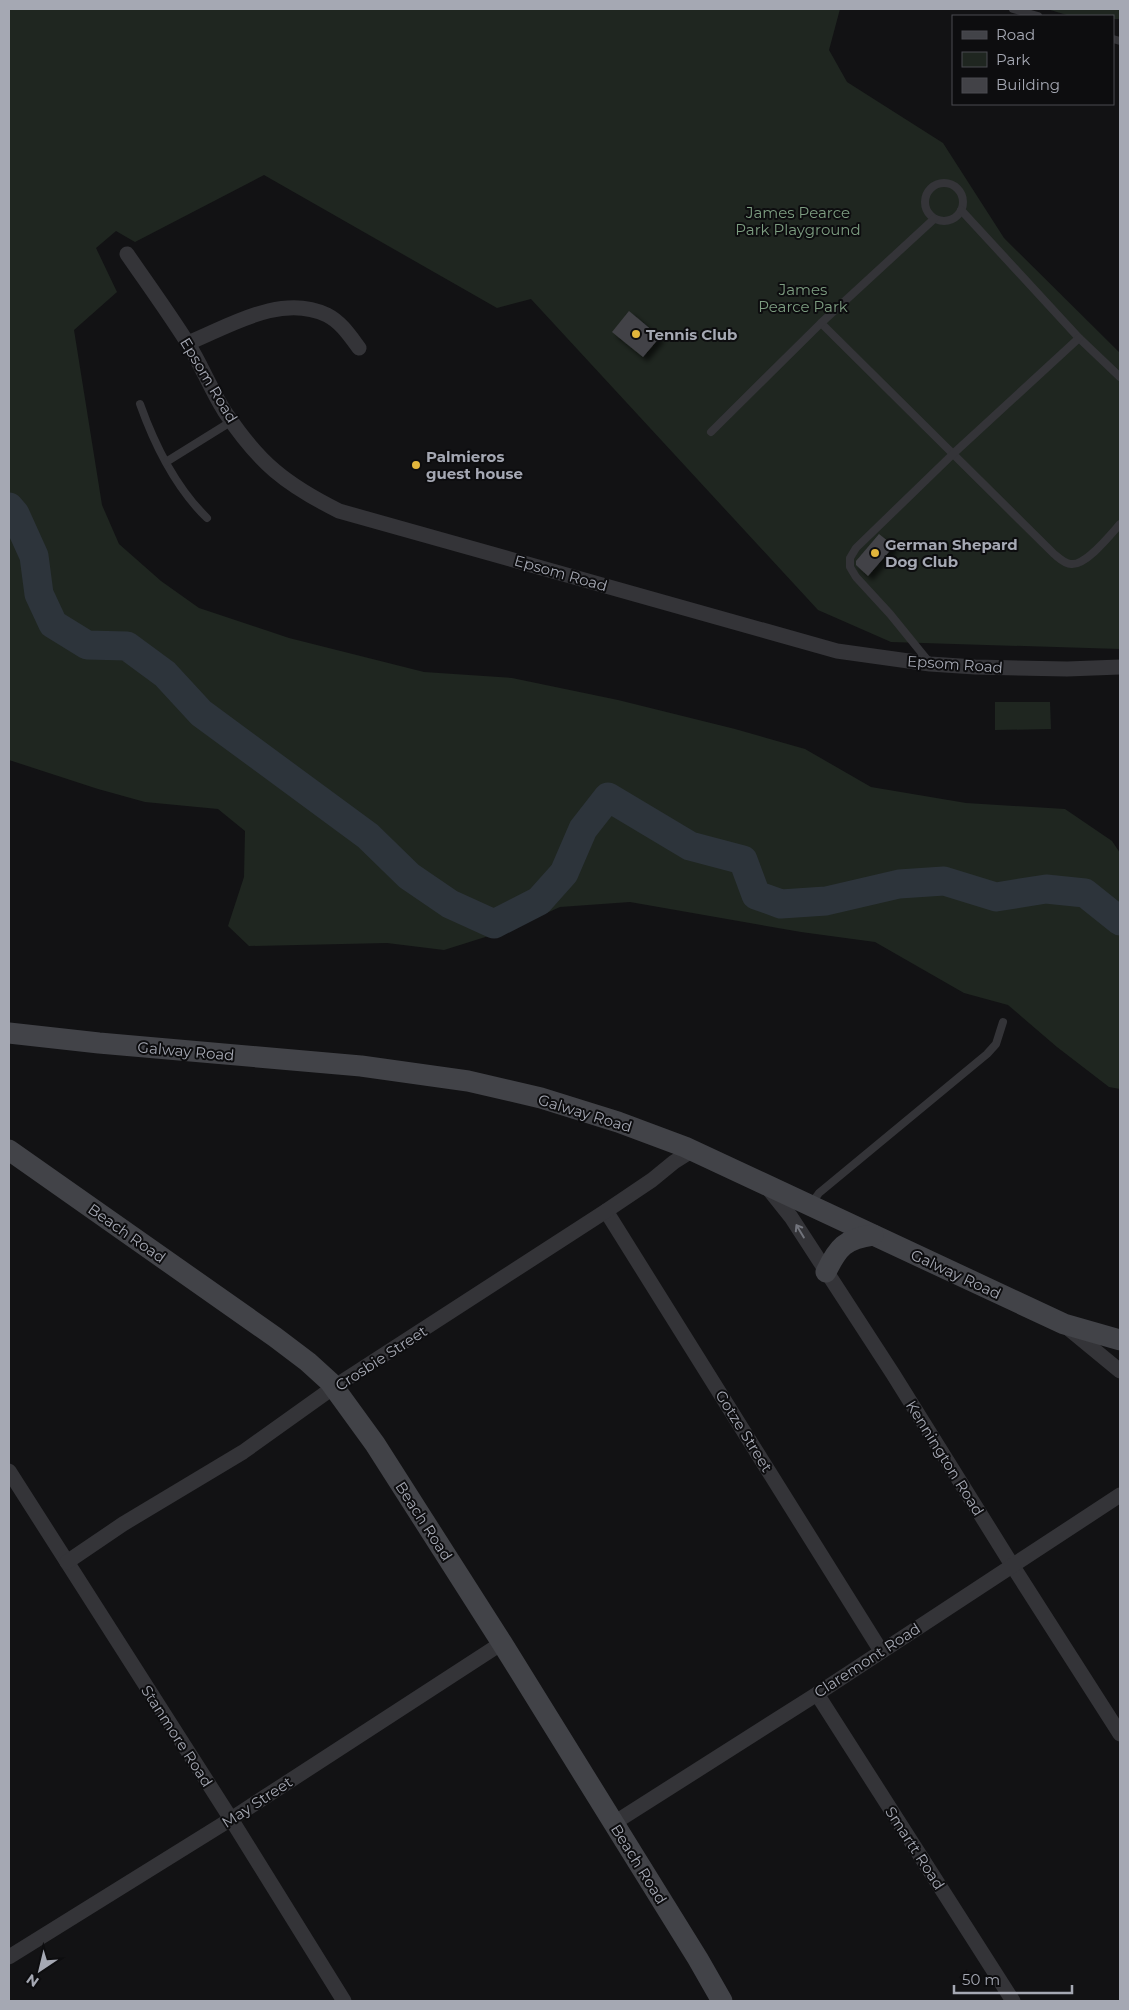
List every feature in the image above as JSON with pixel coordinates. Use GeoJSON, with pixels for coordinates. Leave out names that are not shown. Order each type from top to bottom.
{"type":"FeatureCollection","features":[{"type":"Feature","properties":{"kind":"street","name":"Epsom Road"},"geometry":{"type":"LineString","coordinates":[[127,254],[188,343],[225,412],[256,453],[269,467],[304,492],[339,511],[837,651],[930,664],[1058,669],[1120,667]]}},
{"type":"Feature","properties":{"kind":"street"},"geometry":{"type":"LineString","coordinates":[[188,343],[264,311],[296,308],[327,315],[345,329],[359,348]]}},
{"type":"Feature","properties":{"kind":"street","name":"Galway Road"},"geometry":{"type":"LineString","coordinates":[[9,1033],[99,1044],[361,1066],[459,1079],[571,1107],[693,1150],[1064,1324],[1120,1340]]}},
{"type":"Feature","properties":{"kind":"street","name":"Beach Road"},"geometry":{"type":"LineString","coordinates":[[9,1150],[274,1337],[308,1362],[334,1387],[375,1444],[502,1643],[722,2001]]}},
{"type":"Feature","properties":{"kind":"street","name":"Crosbie Street"},"geometry":{"type":"LineString","coordinates":[[66,1562],[123,1524],[243,1452],[334,1387],[606,1211],[693,1150]]}},
{"type":"Feature","properties":{"kind":"street","name":"Kennington Road"},"geometry":{"type":"LineString","coordinates":[[766,1185],[791,1217],[893,1374],[1120,1734]]}},
{"type":"Feature","properties":{"kind":"street","name":"Gotze Street"},"geometry":{"type":"LineString","coordinates":[[606,1211],[882,1650]]}},
{"type":"Feature","properties":{"kind":"street"},"geometry":{"type":"LineString","coordinates":[[826,1272],[835,1254],[846,1242],[858,1237],[873,1235]]}},
{"type":"Feature","properties":{"kind":"street"},"geometry":{"type":"LineString","coordinates":[[1064,1324],[1120,1371]]}},
{"type":"Feature","properties":{"kind":"street","name":"Stanmore Road"},"geometry":{"type":"LineString","coordinates":[[9,1471],[231,1819],[344,2001]]}},
{"type":"Feature","properties":{"kind":"street","name":"Claremont Road"},"geometry":{"type":"LineString","coordinates":[[614,1823],[817,1694],[1120,1496]]}},
{"type":"Feature","properties":{"kind":"street","name":"May Street"},"geometry":{"type":"LineString","coordinates":[[9,1957],[231,1819],[502,1643]]}},
{"type":"Feature","properties":{"kind":"street","name":"Smartt Road"},"geometry":{"type":"LineString","coordinates":[[817,1694],[1013,2001]]}},
{"type":"Feature","properties":{"kind":"lane"},"geometry":{"type":"LineString","coordinates":[[1013,9],[1034,15]]}},
{"type":"Feature","properties":{"kind":"lane"},"geometry":{"type":"LineString","coordinates":[[937,184],[950,184],[955,187],[962,197],[962,210],[955,218],[944,222],[934,219],[926,210],[925,197],[932,187],[937,184]]}},
{"type":"Feature","properties":{"kind":"lane"},"geometry":{"type":"LineString","coordinates":[[962,210],[1079,338],[1120,377]]}},
{"type":"Feature","properties":{"kind":"lane"},"geometry":{"type":"LineString","coordinates":[[711,432],[821,323],[934,219]]}},
{"type":"Feature","properties":{"kind":"lane"},"geometry":{"type":"LineString","coordinates":[[821,323],[1054,554],[1071,564],[1078,563],[1095,552],[1120,524]]}},
{"type":"Feature","properties":{"kind":"lane"},"geometry":{"type":"LineString","coordinates":[[930,664],[890,614],[856,577],[850,567],[850,558],[856,548],[954,453],[1079,338]]}},
{"type":"Feature","properties":{"kind":"lane"},"geometry":{"type":"LineString","coordinates":[[140,404],[154,440],[166,462],[192,503],[206,518]]}},
{"type":"Feature","properties":{"kind":"lane"},"geometry":{"type":"LineString","coordinates":[[166,462],[232,421]]}},
{"type":"Feature","properties":{"kind":"lane"},"geometry":{"type":"LineString","coordinates":[[810,1206],[819,1193],[987,1054],[996,1044],[1003,1022]]}},
{"type":"Feature","properties":{"kind":"green space"},"geometry":{"type":"Polygon","coordinates":[[[9,9],[840,9],[829,50],[847,82],[943,143],[1004,238],[1120,353],[1120,649],[891,642],[818,610],[531,299],[497,308],[264,175],[135,242],[116,231],[96,248],[117,292],[74,330],[102,505],[119,544],[161,581],[199,608],[289,638],[424,672],[512,678],[618,700],[735,729],[805,749],[871,787],[966,803],[1065,809],[1112,841],[1120,853],[1120,1089],[1109,1087],[1057,1047],[1008,1005],[964,993],[875,942],[801,932],[630,902],[560,907],[511,929],[444,950],[387,943],[249,946],[228,926],[244,877],[245,831],[218,809],[145,802],[9,760],[9,9]]]}},
{"type":"Feature","properties":{"kind":"green space"},"geometry":{"type":"Polygon","coordinates":[[[1047,9],[1120,9],[1120,19],[1114,19],[1114,15],[1067,15],[1047,9]]]}},
{"type":"Feature","properties":{"kind":"green space"},"geometry":{"type":"Polygon","coordinates":[[[995,702],[1050,702],[1051,729],[995,730],[995,702]]]}},
{"type":"Feature","properties":{"kind":"building","name":"Tennis Club"},"geometry":{"type":"Polygon","coordinates":[[[629,311],[660,337],[643,357],[612,332],[629,311]]]}},
{"type":"Feature","properties":{"kind":"building","name":"German Shepard Dog Club"},"geometry":{"type":"Polygon","coordinates":[[[879,534],[894,546],[868,576],[856,565],[856,561],[879,534]]]}},
{"type":"Feature","properties":{"kind":"waterway"},"geometry":{"type":"LineString","coordinates":[[9,507],[15,514],[34,556],[39,594],[53,624],[87,645],[127,646],[165,674],[201,713],[368,836],[409,876],[450,904],[494,924],[539,901],[564,873],[583,829],[608,797],[690,846],[743,860],[756,895],[781,904],[826,901],[899,884],[944,881],[996,897],[1046,889],[1085,893],[1120,921]]}},
{"type":"Feature","properties":{"kind":"place","name":"Tennis Club"},"geometry":{"type":"Point","coordinates":[636,334]}},
{"type":"Feature","properties":{"kind":"place","name":"Palmieros guest house"},"geometry":{"type":"Point","coordinates":[416,465]}},
{"type":"Feature","properties":{"kind":"place","name":"German Shepard Dog Club"},"geometry":{"type":"Point","coordinates":[875,553]}},
{"type":"Feature","properties":{"kind":"park label","name":"James Pearce Park Playground"},"geometry":{"type":"Point","coordinates":[798,220]}},
{"type":"Feature","properties":{"kind":"park label","name":"James Pearce Park"},"geometry":{"type":"Point","coordinates":[803,298]}}]}
